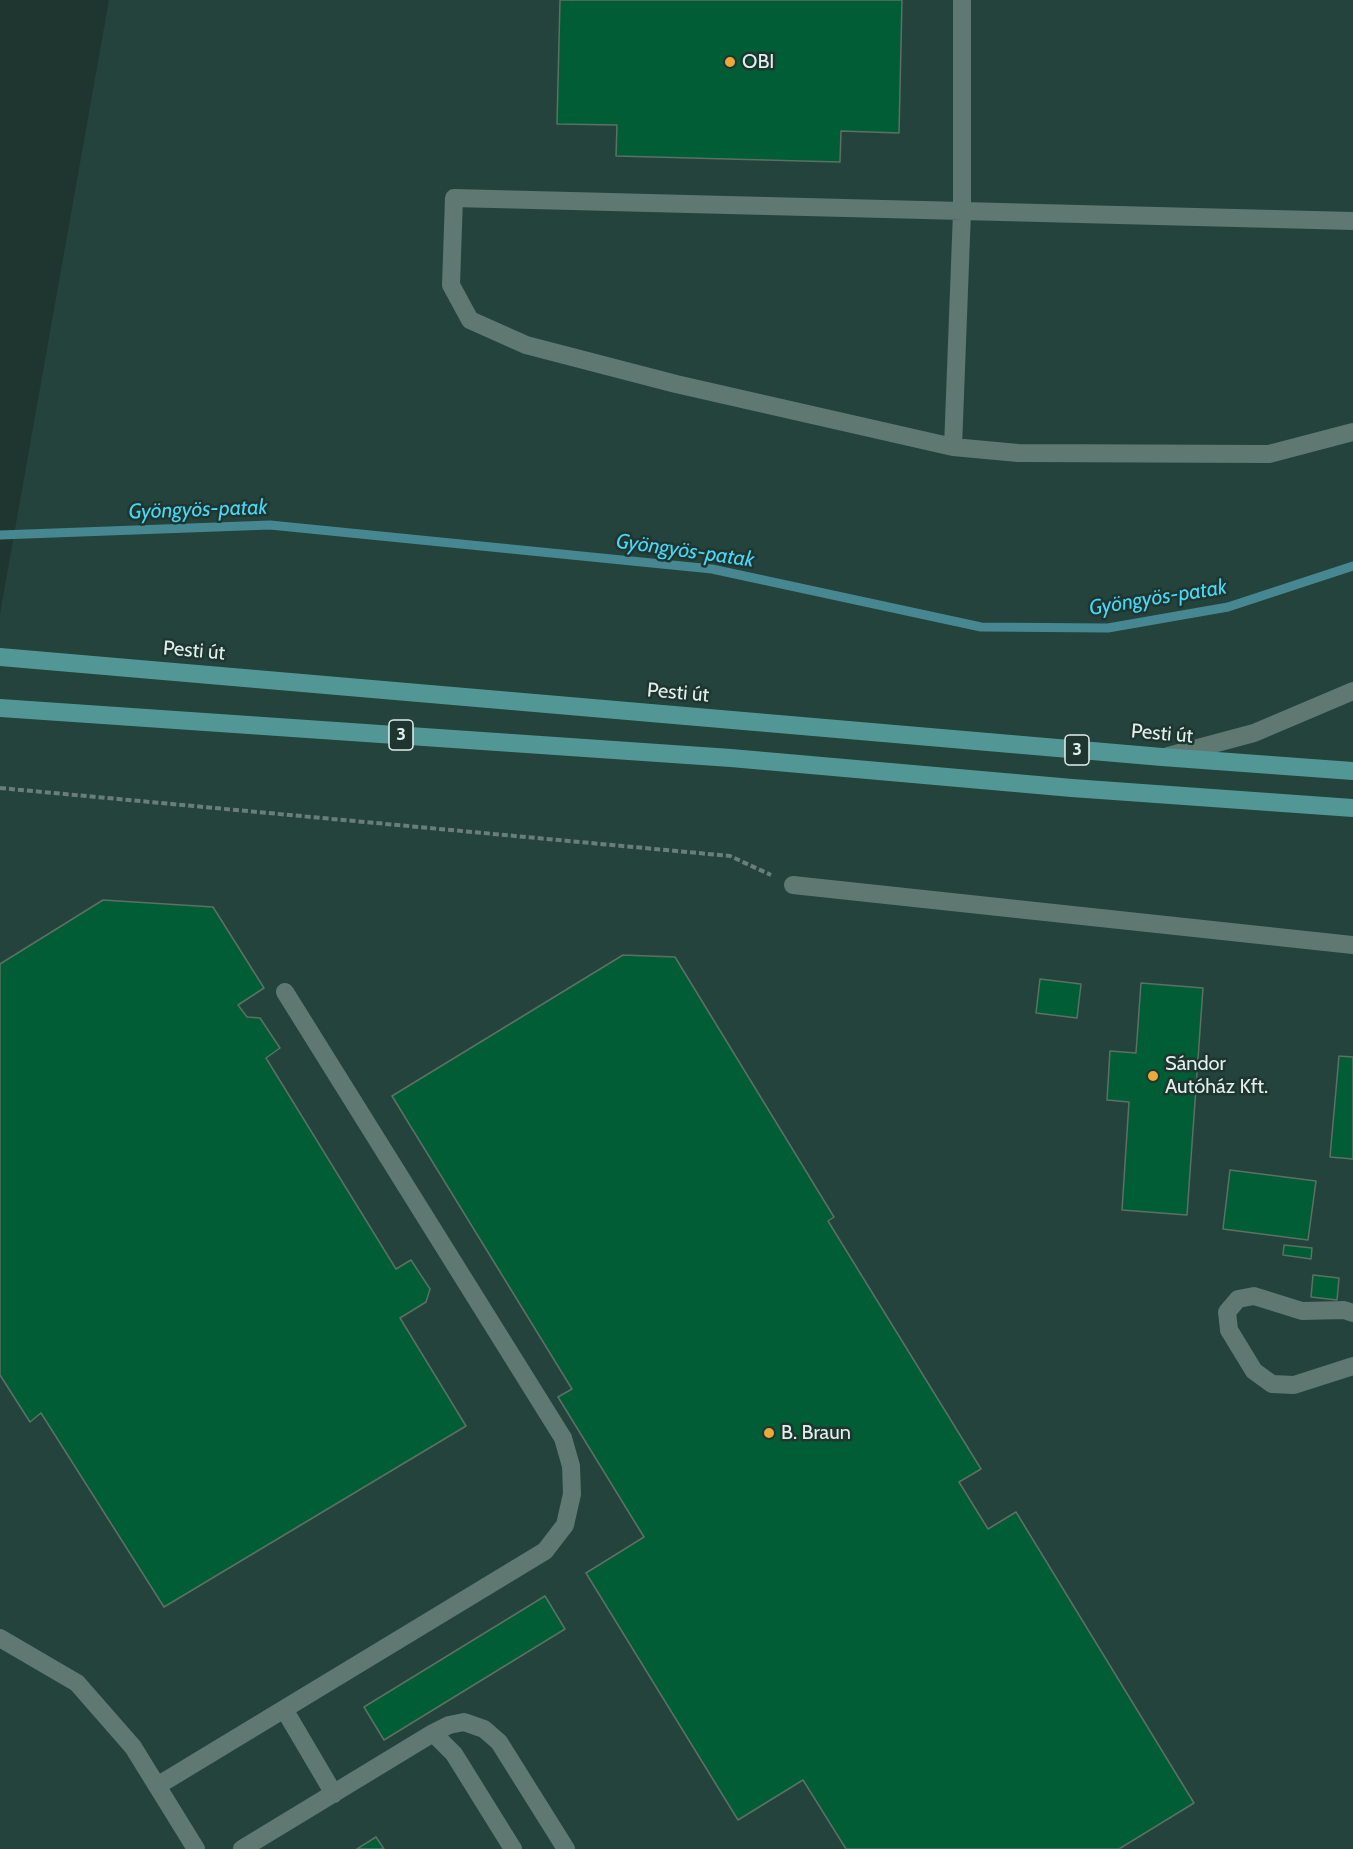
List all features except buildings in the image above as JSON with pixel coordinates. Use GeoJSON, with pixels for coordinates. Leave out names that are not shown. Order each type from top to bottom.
{"type":"FeatureCollection","features":[{"type":"Feature","properties":{"kind":"main road","name":"Pesti út"},"geometry":{"type":"LineString","coordinates":[[0,657],[1162,757],[1353,771]]}},
{"type":"Feature","properties":{"kind":"main road","name":"3"},"geometry":{"type":"LineString","coordinates":[[0,708],[731,758],[1072,788],[1353,808]]}},
{"type":"Feature","properties":{"kind":"street"},"geometry":{"type":"LineString","coordinates":[[953,447],[962,212],[962,0]]}},
{"type":"Feature","properties":{"kind":"street"},"geometry":{"type":"LineString","coordinates":[[1353,221],[454,198],[451,285],[470,320],[526,345],[601,365],[953,447],[1018,453],[1269,454],[1353,432]]}},
{"type":"Feature","properties":{"kind":"street"},"geometry":{"type":"LineString","coordinates":[[1162,757],[1254,733],[1353,691]]}},
{"type":"Feature","properties":{"kind":"street"},"geometry":{"type":"LineString","coordinates":[[793,885],[1353,945]]}},
{"type":"Feature","properties":{"kind":"street"},"geometry":{"type":"LineString","coordinates":[[157,1786],[545,1551],[565,1525],[572,1494],[572,1466],[563,1438],[285,992]]}},
{"type":"Feature","properties":{"kind":"street"},"geometry":{"type":"LineString","coordinates":[[1353,1313],[1344,1310],[1302,1311],[1254,1296],[1238,1299],[1227,1312],[1228,1330],[1254,1371],[1272,1384],[1294,1385],[1353,1366]]}},
{"type":"Feature","properties":{"kind":"street"},"geometry":{"type":"LineString","coordinates":[[0,1638],[77,1683],[133,1747],[196,1849]]}},
{"type":"Feature","properties":{"kind":"street"},"geometry":{"type":"LineString","coordinates":[[284,1709],[334,1794]]}},
{"type":"Feature","properties":{"kind":"street"},"geometry":{"type":"LineString","coordinates":[[242,1849],[433,1732],[464,1722],[484,1729],[499,1742],[566,1849]]}},
{"type":"Feature","properties":{"kind":"street"},"geometry":{"type":"LineString","coordinates":[[433,1732],[454,1754],[513,1849]]}},
{"type":"Feature","properties":{"kind":"path"},"geometry":{"type":"LineString","coordinates":[[0,788],[730,856],[793,885]]}},
{"type":"Feature","properties":{"kind":"shaded area"},"geometry":{"type":"Polygon","coordinates":[[[109,0],[1353,0],[1353,1849],[0,1849],[0,614],[109,0]]]}},
{"type":"Feature","properties":{"kind":"waterway","name":"Gyöngyös-patak"},"geometry":{"type":"LineString","coordinates":[[0,535],[270,525],[712,569],[981,627],[1108,628],[1228,607],[1353,566]]}},
{"type":"Feature","properties":{"kind":"place","name":"OBI"},"geometry":{"type":"Point","coordinates":[730,62]}},
{"type":"Feature","properties":{"kind":"place","name":"Sándor Autóház Kft."},"geometry":{"type":"Point","coordinates":[1153,1076]}},
{"type":"Feature","properties":{"kind":"place","name":"B. Braun"},"geometry":{"type":"Point","coordinates":[769,1433]}}]}
